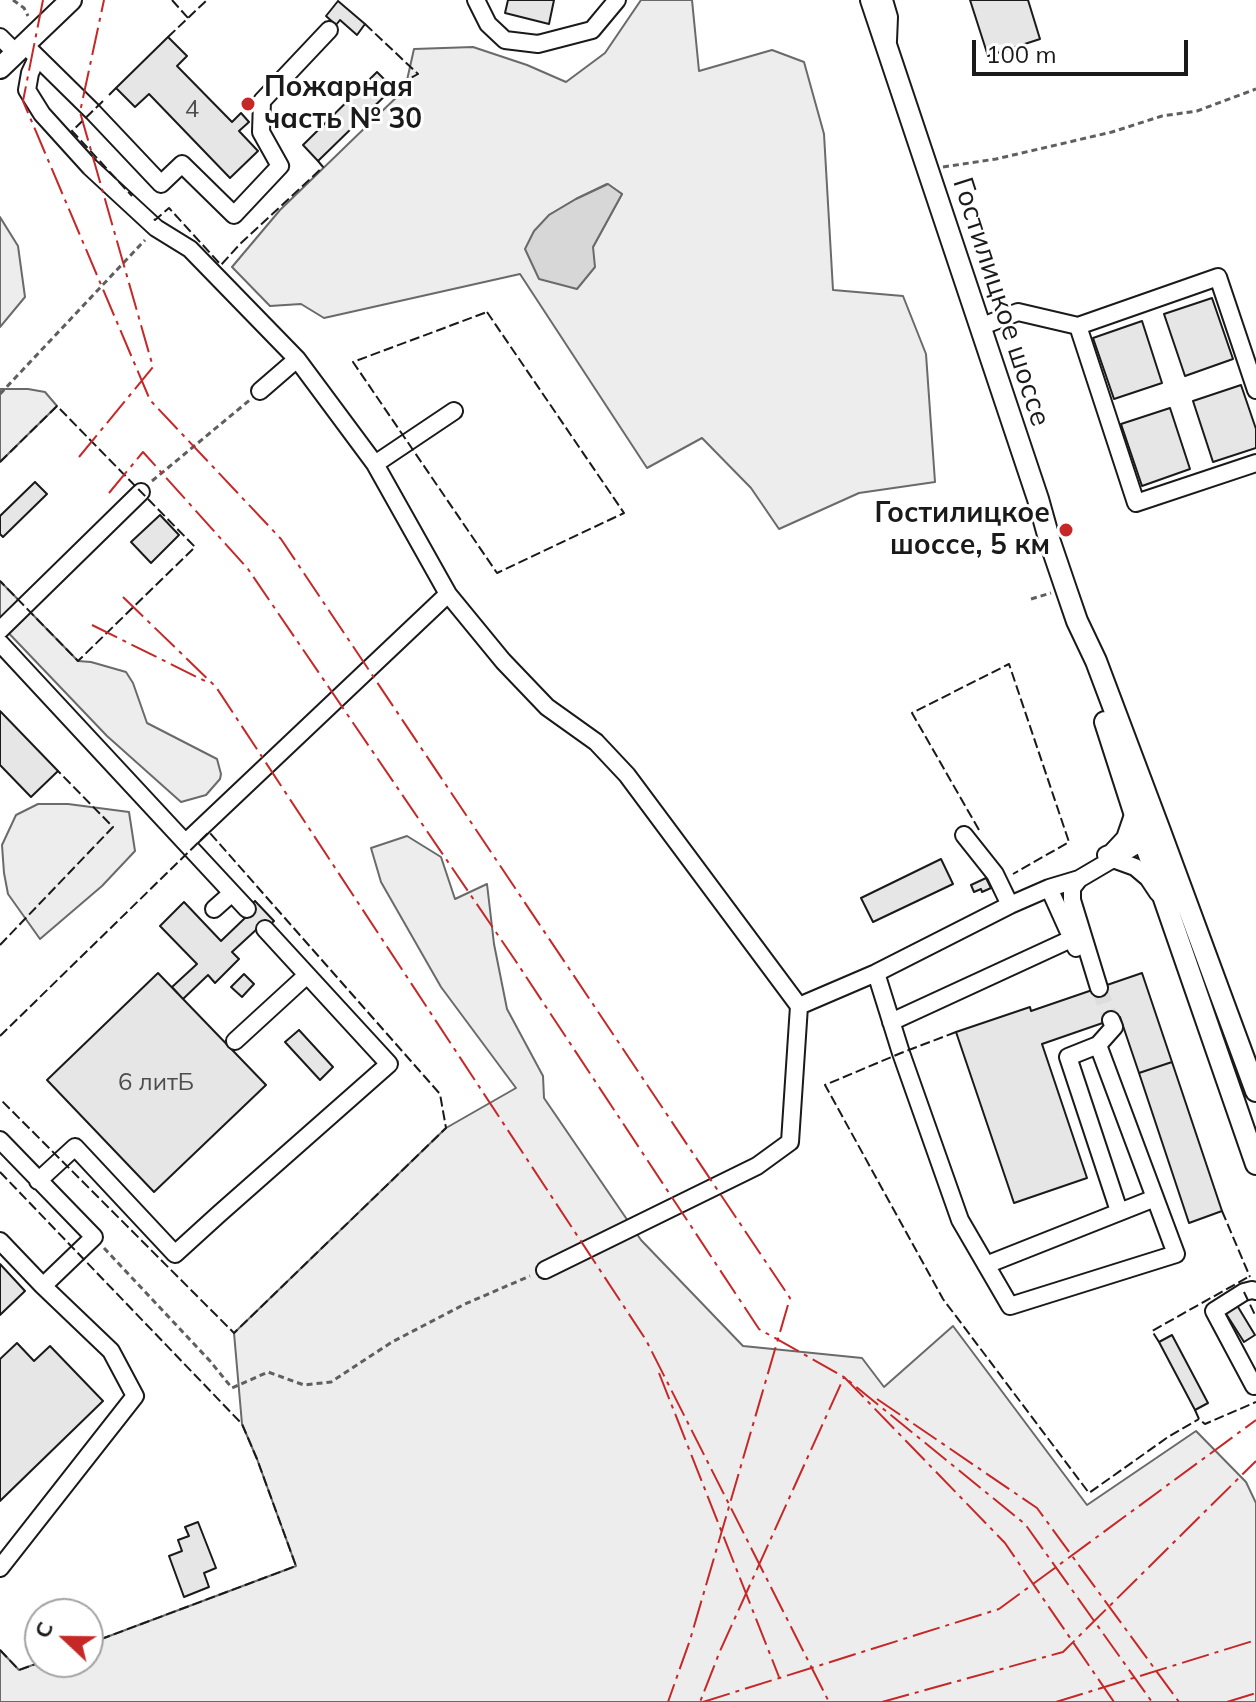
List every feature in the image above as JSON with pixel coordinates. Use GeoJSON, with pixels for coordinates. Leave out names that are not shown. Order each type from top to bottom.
{"type":"FeatureCollection","features":[{"type":"Feature","properties":{"kind":"main road"},"geometry":{"type":"LineString","coordinates":[[14,58],[71,0]]}},
{"type":"Feature","properties":{"kind":"main road","name":"Гостилицкое шоссе"},"geometry":{"type":"LineString","coordinates":[[871,0],[1038,499],[1134,812],[1152,836],[1166,903],[1256,1164]]}},
{"type":"Feature","properties":{"kind":"main road","name":"Гостилицкое шоссе"},"geometry":{"type":"LineString","coordinates":[[1077,621],[1096,661],[1152,836],[1256,1091]]}},
{"type":"Feature","properties":{"kind":"street"},"geometry":{"type":"LineString","coordinates":[[476,0],[488,24],[505,40],[538,44],[592,30],[617,0]]}},
{"type":"Feature","properties":{"kind":"street"},"geometry":{"type":"LineString","coordinates":[[884,0],[889,17],[888,51]]}},
{"type":"Feature","properties":{"kind":"street"},"geometry":{"type":"LineString","coordinates":[[14,58],[93,112],[161,184],[182,164],[234,215],[280,166],[261,132],[262,101],[329,30]]}},
{"type":"Feature","properties":{"kind":"street"},"geometry":{"type":"LineString","coordinates":[[0,37],[14,58],[30,73],[27,90],[42,114],[90,167],[156,228],[190,249],[297,359],[375,464],[448,594],[503,661],[547,707],[596,742],[627,775],[799,1006],[790,1142],[757,1166],[545,1270]]}},
{"type":"Feature","properties":{"kind":"street"},"geometry":{"type":"LineString","coordinates":[[980,327],[1018,312],[1078,326],[1218,277],[1256,390]]}},
{"type":"Feature","properties":{"kind":"street"},"geometry":{"type":"LineString","coordinates":[[1078,326],[1136,503],[1256,463]]}},
{"type":"Feature","properties":{"kind":"street"},"geometry":{"type":"LineString","coordinates":[[260,391],[297,359]]}},
{"type":"Feature","properties":{"kind":"street"},"geometry":{"type":"LineString","coordinates":[[375,464],[454,411]]}},
{"type":"Feature","properties":{"kind":"street"},"geometry":{"type":"LineString","coordinates":[[0,630],[141,492]]}},
{"type":"Feature","properties":{"kind":"street"},"geometry":{"type":"LineString","coordinates":[[186,842],[448,594]]}},
{"type":"Feature","properties":{"kind":"street"},"geometry":{"type":"LineString","coordinates":[[0,643],[247,909]]}},
{"type":"Feature","properties":{"kind":"street"},"geometry":{"type":"LineString","coordinates":[[1049,888],[1068,874],[1111,853],[1125,838],[1134,812]]}},
{"type":"Feature","properties":{"kind":"street"},"geometry":{"type":"LineString","coordinates":[[964,835],[995,874],[1010,905]]}},
{"type":"Feature","properties":{"kind":"street"},"geometry":{"type":"LineString","coordinates":[[799,1006],[876,973],[1010,905],[1079,879],[1152,836]]}},
{"type":"Feature","properties":{"kind":"street"},"geometry":{"type":"LineString","coordinates":[[1113,859],[1135,867],[1148,878],[1166,903]]}},
{"type":"Feature","properties":{"kind":"street"},"geometry":{"type":"LineString","coordinates":[[1077,937],[1072,888],[1079,879]]}},
{"type":"Feature","properties":{"kind":"street"},"geometry":{"type":"LineString","coordinates":[[1049,888],[1077,937],[1095,989]]}},
{"type":"Feature","properties":{"kind":"street"},"geometry":{"type":"LineString","coordinates":[[214,909],[232,893]]}},
{"type":"Feature","properties":{"kind":"street"},"geometry":{"type":"LineString","coordinates":[[38,1181],[75,1147],[175,1254],[389,1064],[265,929]]}},
{"type":"Feature","properties":{"kind":"street"},"geometry":{"type":"LineString","coordinates":[[891,1022],[1077,937]]}},
{"type":"Feature","properties":{"kind":"street"},"geometry":{"type":"LineString","coordinates":[[876,973],[960,1220],[1010,1306],[1176,1254],[1155,1198],[1104,1031],[1068,1057],[1119,1211]]}},
{"type":"Feature","properties":{"kind":"street"},"geometry":{"type":"LineString","coordinates":[[235,1041],[307,975]]}},
{"type":"Feature","properties":{"kind":"street"},"geometry":{"type":"LineString","coordinates":[[0,1140],[94,1237],[43,1286]]}},
{"type":"Feature","properties":{"kind":"street"},"geometry":{"type":"LineString","coordinates":[[986,1265],[1155,1198]]}},
{"type":"Feature","properties":{"kind":"street"},"geometry":{"type":"LineString","coordinates":[[0,1241],[111,1351],[135,1396],[0,1568]]}},
{"type":"Feature","properties":{"kind":"street"},"geometry":{"type":"LineString","coordinates":[[1254,1386],[1214,1311],[1237,1295],[1255,1291]]}},
{"type":"Feature","properties":{"kind":"path"},"geometry":{"type":"LineString","coordinates":[[13,0],[24,8],[29,24]]}},
{"type":"Feature","properties":{"kind":"path"},"geometry":{"type":"LineString","coordinates":[[928,170],[996,159],[1112,132],[1162,116],[1197,111],[1256,89]]}},
{"type":"Feature","properties":{"kind":"path"},"geometry":{"type":"LineString","coordinates":[[0,394],[156,228]]}},
{"type":"Feature","properties":{"kind":"path"},"geometry":{"type":"LineString","coordinates":[[141,492],[260,391]]}},
{"type":"Feature","properties":{"kind":"path"},"geometry":{"type":"LineString","coordinates":[[94,1237],[232,1388],[268,1372],[304,1385],[331,1382],[392,1342],[465,1304],[545,1270]]}},
{"type":"Feature","properties":{"kind":"shaded area"},"geometry":{"type":"Polygon","coordinates":[[[641,0],[692,0],[699,71],[772,50],[804,62],[824,134],[833,290],[903,296],[926,354],[935,482],[859,493],[779,529],[751,488],[702,438],[647,468],[520,274],[324,318],[301,304],[270,306],[232,267],[280,210],[405,89],[414,49],[473,47],[566,82],[605,53],[641,0]],[[607,184],[549,215],[593,247],[622,194],[607,184]]]}},
{"type":"Feature","properties":{"kind":"shaded area"},"geometry":{"type":"Polygon","coordinates":[[[608,184],[622,194],[593,247],[595,267],[577,289],[539,279],[525,249],[534,231],[549,215],[608,184]]]}},
{"type":"Feature","properties":{"kind":"shaded area"},"geometry":{"type":"Polygon","coordinates":[[[0,217],[18,246],[25,297],[0,327],[0,217]]]}},
{"type":"Feature","properties":{"kind":"shaded area"},"geometry":{"type":"Polygon","coordinates":[[[0,389],[45,392],[57,406],[0,462],[0,389]]]}},
{"type":"Feature","properties":{"kind":"shaded area"},"geometry":{"type":"Polygon","coordinates":[[[0,581],[78,661],[126,672],[147,723],[217,759],[220,779],[206,795],[181,802],[107,736],[0,624],[0,581]]]}},
{"type":"Feature","properties":{"kind":"shaded area"},"geometry":{"type":"Polygon","coordinates":[[[38,804],[68,804],[129,812],[135,851],[102,886],[40,939],[8,894],[2,845],[16,815],[38,804]]]}},
{"type":"Feature","properties":{"kind":"shaded area"},"geometry":{"type":"Polygon","coordinates":[[[407,836],[441,857],[455,899],[487,884],[494,944],[507,1009],[543,1076],[544,1098],[641,1240],[743,1346],[862,1358],[884,1387],[953,1326],[1087,1505],[1196,1431],[1246,1482],[1256,1503],[1256,1702],[0,1702],[0,1650],[19,1670],[24,1668],[24,1678],[104,1678],[104,1638],[296,1566],[242,1424],[234,1333],[446,1128],[516,1088],[441,987],[381,882],[371,848],[407,836]]]}},
{"type":"Feature","properties":{"kind":"building"},"geometry":{"type":"Polygon","coordinates":[[[508,0],[554,0],[549,24],[505,13],[508,0]]]}},
{"type":"Feature","properties":{"kind":"building"},"geometry":{"type":"Polygon","coordinates":[[[970,0],[1028,0],[1040,39],[988,56],[970,0]]]}},
{"type":"Feature","properties":{"kind":"building"},"geometry":{"type":"Polygon","coordinates":[[[338,1],[365,24],[357,35],[340,20],[336,25],[326,16],[338,1]]]}},
{"type":"Feature","properties":{"kind":"building"},"geometry":{"type":"Polygon","coordinates":[[[168,37],[187,56],[177,66],[232,122],[241,113],[249,122],[239,131],[258,151],[230,178],[149,94],[135,107],[116,88],[168,37]]]}},
{"type":"Feature","properties":{"kind":"building"},"geometry":{"type":"Polygon","coordinates":[[[377,72],[393,88],[318,161],[303,145],[377,72]]]}},
{"type":"Feature","properties":{"kind":"building"},"geometry":{"type":"Polygon","coordinates":[[[1212,298],[1233,359],[1185,376],[1164,314],[1212,298]]]}},
{"type":"Feature","properties":{"kind":"building"},"geometry":{"type":"Polygon","coordinates":[[[1142,321],[1162,383],[1114,399],[1093,338],[1142,321]]]}},
{"type":"Feature","properties":{"kind":"building"},"geometry":{"type":"Polygon","coordinates":[[[1241,385],[1256,429],[1256,448],[1213,462],[1193,401],[1241,385]]]}},
{"type":"Feature","properties":{"kind":"building"},"geometry":{"type":"Polygon","coordinates":[[[1170,408],[1190,469],[1142,486],[1121,424],[1170,408]]]}},
{"type":"Feature","properties":{"kind":"building"},"geometry":{"type":"Polygon","coordinates":[[[35,482],[47,494],[3,537],[0,534],[0,516],[35,482]]]}},
{"type":"Feature","properties":{"kind":"building"},"geometry":{"type":"Polygon","coordinates":[[[160,515],[179,535],[151,563],[131,542],[160,515]]]}},
{"type":"Feature","properties":{"kind":"building"},"geometry":{"type":"Polygon","coordinates":[[[0,711],[58,771],[31,797],[0,765],[0,711]]]}},
{"type":"Feature","properties":{"kind":"building"},"geometry":{"type":"Polygon","coordinates":[[[941,859],[953,884],[873,922],[861,898],[941,859]]]}},
{"type":"Feature","properties":{"kind":"building"},"geometry":{"type":"Polygon","coordinates":[[[986,878],[991,888],[974,892],[971,885],[986,878]]]}},
{"type":"Feature","properties":{"kind":"building"},"geometry":{"type":"Polygon","coordinates":[[[255,901],[274,921],[261,933],[257,929],[232,952],[239,959],[215,983],[208,975],[183,999],[172,987],[197,964],[160,926],[184,902],[221,941],[246,917],[242,913],[255,901]]]}},
{"type":"Feature","properties":{"kind":"building"},"geometry":{"type":"Polygon","coordinates":[[[158,973],[266,1085],[154,1192],[47,1080],[158,973]]]}},
{"type":"Feature","properties":{"kind":"building"},"geometry":{"type":"Polygon","coordinates":[[[1142,973],[1172,1062],[1139,1073],[1120,1017],[1042,1044],[1087,1178],[1014,1203],[956,1032],[1030,1007],[1031,1011],[1142,973]]]}},
{"type":"Feature","properties":{"kind":"building"},"geometry":{"type":"Polygon","coordinates":[[[244,974],[254,984],[242,997],[231,987],[244,974]]]}},
{"type":"Feature","properties":{"kind":"building"},"geometry":{"type":"Polygon","coordinates":[[[299,1030],[333,1067],[320,1080],[285,1042],[299,1030]]]}},
{"type":"Feature","properties":{"kind":"building"},"geometry":{"type":"Polygon","coordinates":[[[1172,1062],[1222,1211],[1189,1223],[1139,1073],[1172,1062]]]}},
{"type":"Feature","properties":{"kind":"building"},"geometry":{"type":"Polygon","coordinates":[[[0,1264],[25,1291],[0,1315],[0,1264]]]}},
{"type":"Feature","properties":{"kind":"building"},"geometry":{"type":"Polygon","coordinates":[[[1235,1302],[1255,1335],[1244,1342],[1223,1309],[1235,1302]]]}},
{"type":"Feature","properties":{"kind":"building"},"geometry":{"type":"Polygon","coordinates":[[[1172,1335],[1208,1403],[1195,1410],[1159,1342],[1172,1335]]]}},
{"type":"Feature","properties":{"kind":"building"},"geometry":{"type":"Polygon","coordinates":[[[17,1343],[34,1361],[50,1346],[103,1401],[0,1501],[0,1359],[17,1343]]]}},
{"type":"Feature","properties":{"kind":"building"},"geometry":{"type":"Polygon","coordinates":[[[198,1522],[216,1568],[204,1573],[209,1587],[184,1597],[169,1556],[182,1551],[178,1540],[189,1536],[185,1527],[198,1522]]]}},
{"type":"Feature","properties":{"kind":"tunnel"},"geometry":{"type":"LineString","coordinates":[[1099,988],[1111,1020]]}},
{"type":"Feature","properties":{"kind":"fence"},"geometry":{"type":"LineString","coordinates":[[172,0],[188,18]]}},
{"type":"Feature","properties":{"kind":"fence"},"geometry":{"type":"LineString","coordinates":[[168,37],[207,0]]}},
{"type":"Feature","properties":{"kind":"fence"},"geometry":{"type":"LineString","coordinates":[[365,24],[418,74],[393,88]]}},
{"type":"Feature","properties":{"kind":"fence"},"geometry":{"type":"LineString","coordinates":[[109,95],[116,88]]}},
{"type":"Feature","properties":{"kind":"fence"},"geometry":{"type":"LineString","coordinates":[[103,101],[72,131],[132,196]]}},
{"type":"Feature","properties":{"kind":"fence"},"geometry":{"type":"LineString","coordinates":[[154,219],[169,208],[221,265],[323,167],[318,161]]}},
{"type":"Feature","properties":{"kind":"fence"},"geometry":{"type":"LineString","coordinates":[[487,312],[624,513],[497,573],[353,362],[487,312]]}},
{"type":"Feature","properties":{"kind":"fence"},"geometry":{"type":"LineString","coordinates":[[0,462],[57,406],[195,547],[78,661],[0,581]]}},
{"type":"Feature","properties":{"kind":"fence"},"geometry":{"type":"LineString","coordinates":[[979,830],[912,713],[1009,664],[1069,842],[1013,874]]}},
{"type":"Feature","properties":{"kind":"fence"},"geometry":{"type":"LineString","coordinates":[[0,945],[113,827],[58,771]]}},
{"type":"Feature","properties":{"kind":"fence"},"geometry":{"type":"LineString","coordinates":[[0,1036],[209,832],[440,1094],[446,1128],[234,1333],[0,1099]]}},
{"type":"Feature","properties":{"kind":"fence"},"geometry":{"type":"LineString","coordinates":[[956,1032],[825,1085],[943,1299],[1089,1493],[1199,1419]]}},
{"type":"Feature","properties":{"kind":"fence"},"geometry":{"type":"LineString","coordinates":[[0,1172],[242,1424],[296,1566],[104,1638]]}},
{"type":"Feature","properties":{"kind":"fence"},"geometry":{"type":"LineString","coordinates":[[1222,1211],[1250,1277]]}},
{"type":"Feature","properties":{"kind":"fence"},"geometry":{"type":"LineString","coordinates":[[1159,1342],[1152,1331],[1250,1276]]}},
{"type":"Feature","properties":{"kind":"fence"},"geometry":{"type":"LineString","coordinates":[[1244,1292],[1256,1317]]}},
{"type":"Feature","properties":{"kind":"fence"},"geometry":{"type":"LineString","coordinates":[[1195,1410],[1205,1424],[1256,1402]]}},
{"type":"Feature","properties":{"kind":"fence"},"geometry":{"type":"LineString","coordinates":[[0,1650],[19,1670],[24,1668]]}},
{"type":"Feature","properties":{"kind":"power"},"geometry":{"type":"LineString","coordinates":[[43,0],[23,101],[150,400],[281,539],[790,1298],[690,1640],[668,1702]]}},
{"type":"Feature","properties":{"kind":"power"},"geometry":{"type":"LineString","coordinates":[[79,457],[153,367],[80,112],[104,0]]}},
{"type":"Feature","properties":{"kind":"power"},"geometry":{"type":"LineString","coordinates":[[109,493],[143,452],[248,569],[515,960],[759,1329],[844,1377],[700,1702]]}},
{"type":"Feature","properties":{"kind":"power"},"geometry":{"type":"LineString","coordinates":[[123,597],[216,687],[646,1340],[829,1702]]}},
{"type":"Feature","properties":{"kind":"power"},"geometry":{"type":"LineString","coordinates":[[92,625],[209,683]]}},
{"type":"Feature","properties":{"kind":"power"},"geometry":{"type":"LineString","coordinates":[[659,1373],[779,1677]]}},
{"type":"Feature","properties":{"kind":"power"},"geometry":{"type":"LineString","coordinates":[[1114,1702],[1005,1543],[844,1377],[1025,1524],[1152,1702]]}},
{"type":"Feature","properties":{"kind":"power"},"geometry":{"type":"LineString","coordinates":[[877,1399],[1037,1508],[1179,1702]]}},
{"type":"Feature","properties":{"kind":"power"},"geometry":{"type":"LineString","coordinates":[[703,1702],[999,1609],[1256,1420]]}},
{"type":"Feature","properties":{"kind":"power"},"geometry":{"type":"LineString","coordinates":[[882,1702],[1063,1652],[1256,1461]]}},
{"type":"Feature","properties":{"kind":"power"},"geometry":{"type":"LineString","coordinates":[[1056,1702],[1256,1640]]}},
{"type":"Feature","properties":{"kind":"power"},"geometry":{"type":"LineString","coordinates":[[1227,1702],[1256,1693]]}},
{"type":"Feature","properties":{"kind":"place","name":"Пожарная часть № 30"},"geometry":{"type":"Point","coordinates":[248,104]}},
{"type":"Feature","properties":{"kind":"place","name":"Гостилицкое шоссе, 5 км"},"geometry":{"type":"Point","coordinates":[1066,530]}}]}
